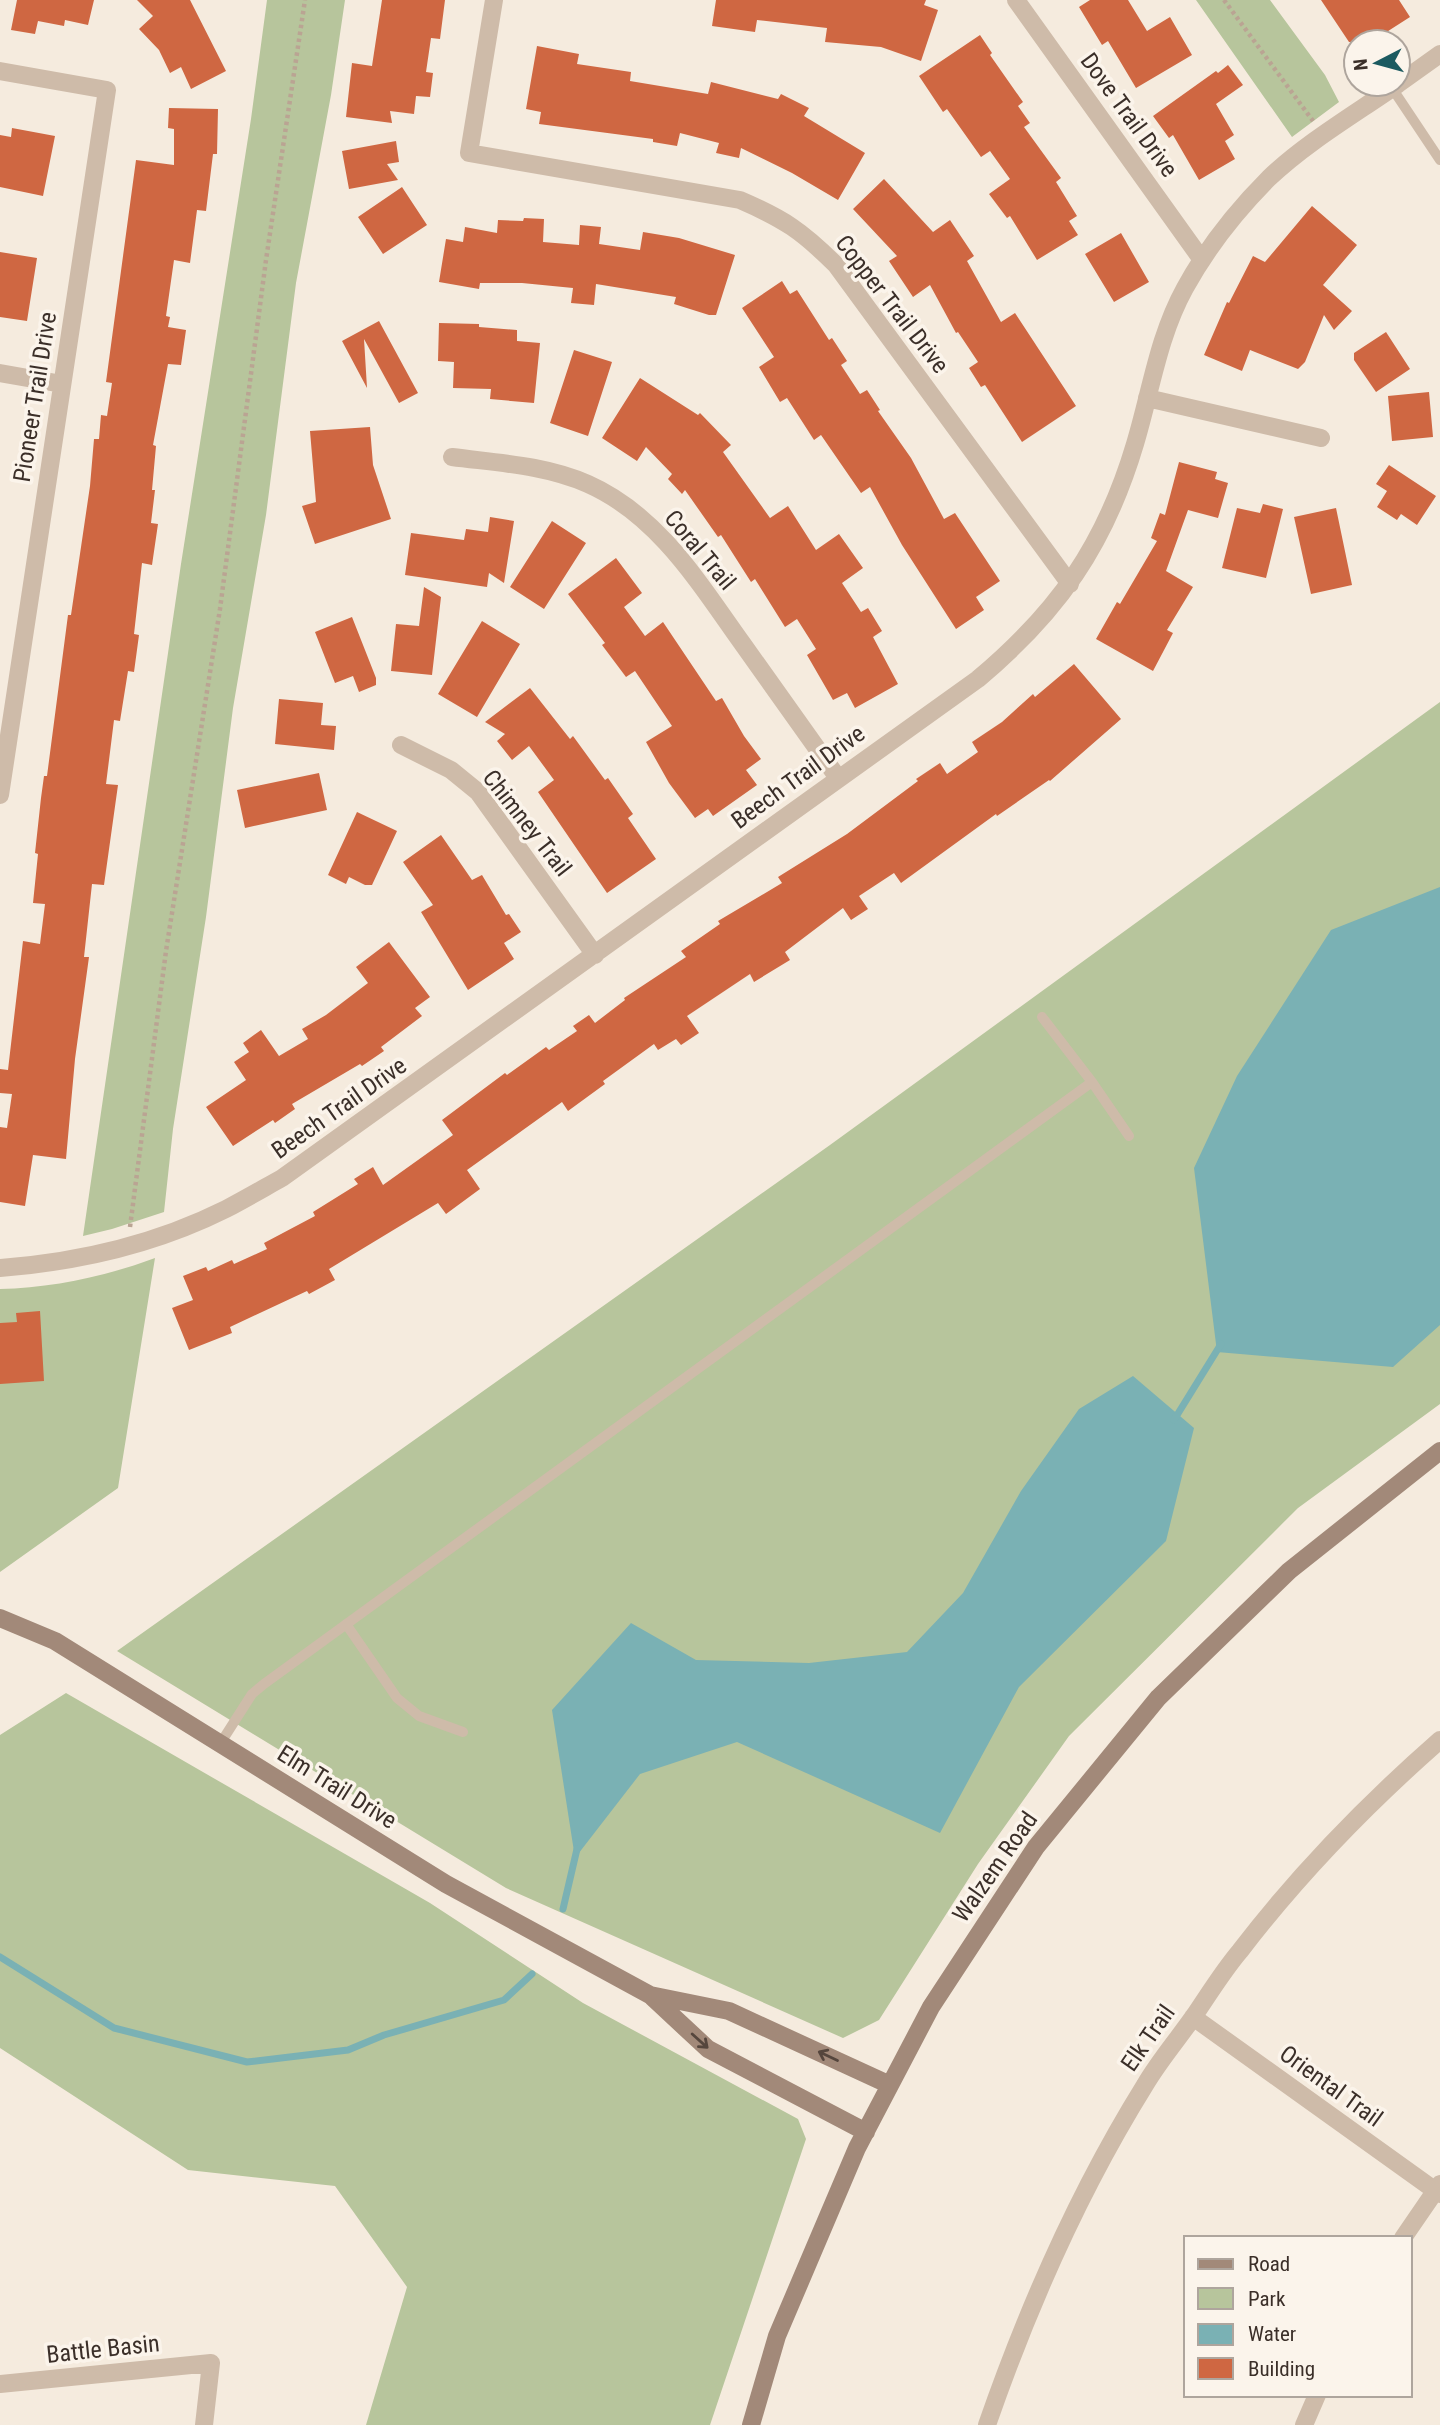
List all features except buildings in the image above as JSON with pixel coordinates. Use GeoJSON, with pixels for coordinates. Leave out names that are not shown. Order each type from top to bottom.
{"type":"FeatureCollection","features":[{"type":"Feature","properties":{"kind":"street","name":"Copper Trail Drive"},"geometry":{"type":"LineString","coordinates":[[494,0],[469,153],[740,200],[776,215],[808,237],[836,265],[1070,584]]}},
{"type":"Feature","properties":{"kind":"street","name":"Dove Trail Drive"},"geometry":{"type":"LineString","coordinates":[[1016,0],[1202,260]]}},
{"type":"Feature","properties":{"kind":"street","name":"Beech Trail Drive"},"geometry":{"type":"LineString","coordinates":[[1412,74],[1440,54]]}},
{"type":"Feature","properties":{"kind":"street","name":"Pioneer Trail Drive"},"geometry":{"type":"LineString","coordinates":[[0,71],[107,90],[62,384],[8,676],[0,795]]}},
{"type":"Feature","properties":{"kind":"street","name":"Beech Trail Drive"},"geometry":{"type":"LineString","coordinates":[[0,1268],[40,1265],[104,1253],[166,1234],[225,1209],[282,1178],[978,679],[1004,657],[1044,617],[1070,584],[1099,536],[1119,495],[1168,325],[1202,260],[1229,223],[1270,178],[1379,98]]}},
{"type":"Feature","properties":{"kind":"street"},"geometry":{"type":"LineString","coordinates":[[0,373],[62,384]]}},
{"type":"Feature","properties":{"kind":"street"},"geometry":{"type":"LineString","coordinates":[[1147,398],[1321,438]]}},
{"type":"Feature","properties":{"kind":"street","name":"Coral Trail"},"geometry":{"type":"LineString","coordinates":[[452,457],[542,469],[566,476],[611,496],[651,525],[684,562],[838,778]]}},
{"type":"Feature","properties":{"kind":"street","name":"Chimney Trail"},"geometry":{"type":"LineString","coordinates":[[401,745],[451,769],[478,792],[595,955]]}},
{"type":"Feature","properties":{"kind":"street","name":"Walzem Road"},"geometry":{"type":"LineString","coordinates":[[751,2425],[777,2336],[857,2148],[931,2007],[1036,1847],[1158,1698],[1289,1571],[1440,1451]]}},
{"type":"Feature","properties":{"kind":"street","name":"Elm Trail Drive"},"geometry":{"type":"LineString","coordinates":[[0,1618],[55,1642],[446,1884],[650,1995],[708,2049],[866,2132]]}},
{"type":"Feature","properties":{"kind":"street","name":"Elk Trail"},"geometry":{"type":"LineString","coordinates":[[987,2425],[1028,2315],[1069,2222],[1146,2083],[1239,1952],[1296,1882],[1350,1824],[1440,1740]]}},
{"type":"Feature","properties":{"kind":"street","name":"Elm Trail Drive"},"geometry":{"type":"LineString","coordinates":[[650,1995],[729,2011],[890,2085]]}},
{"type":"Feature","properties":{"kind":"street","name":"Oriental Trail"},"geometry":{"type":"LineString","coordinates":[[1193,2017],[1439,2190]]}},
{"type":"Feature","properties":{"kind":"street"},"geometry":{"type":"LineString","coordinates":[[1405,2236],[1439,2190]]}},
{"type":"Feature","properties":{"kind":"street","name":"Battle Basin"},"geometry":{"type":"LineString","coordinates":[[0,2384],[211,2363],[204,2425]]}},
{"type":"Feature","properties":{"kind":"street"},"geometry":{"type":"LineString","coordinates":[[1304,2425],[1316,2397]]}},
{"type":"Feature","properties":{"kind":"lane"},"geometry":{"type":"LineString","coordinates":[[1403,98],[1440,160]]}},
{"type":"Feature","properties":{"kind":"lane"},"geometry":{"type":"LineString","coordinates":[[1042,1017],[1129,1136]]}},
{"type":"Feature","properties":{"kind":"lane"},"geometry":{"type":"LineString","coordinates":[[220,1744],[252,1695],[1092,1082]]}},
{"type":"Feature","properties":{"kind":"lane"},"geometry":{"type":"LineString","coordinates":[[346,1624],[397,1698],[419,1716],[463,1732]]}},
{"type":"Feature","properties":{"kind":"path"},"geometry":{"type":"LineString","coordinates":[[128,1245],[166,951],[220,609],[266,260],[305,0]]}},
{"type":"Feature","properties":{"kind":"path"},"geometry":{"type":"LineString","coordinates":[[1224,0],[1324,136]]}},
{"type":"Feature","properties":{"kind":"green space"},"geometry":{"type":"Polygon","coordinates":[[[267,0],[345,0],[331,95],[296,283],[266,515],[233,708],[206,917],[173,1129],[164,1212],[83,1236],[181,564],[251,119],[267,0]]]}},
{"type":"Feature","properties":{"kind":"green space"},"geometry":{"type":"Polygon","coordinates":[[[1196,0],[1270,0],[1325,75],[1339,102],[1292,137],[1196,0]]]}},
{"type":"Feature","properties":{"kind":"green space"},"geometry":{"type":"Polygon","coordinates":[[[1440,702],[1440,1404],[1298,1508],[1069,1736],[978,1864],[879,2020],[843,2038],[506,1888],[117,1651],[830,1145],[1440,702]]]}},
{"type":"Feature","properties":{"kind":"green space"},"geometry":{"type":"Polygon","coordinates":[[[155,1258],[118,1488],[0,1572],[0,1289],[79,1280],[155,1258]]]}},
{"type":"Feature","properties":{"kind":"green space"},"geometry":{"type":"Polygon","coordinates":[[[66,1693],[430,1903],[583,2003],[798,2119],[806,2139],[710,2425],[366,2425],[407,2287],[335,2186],[188,2170],[0,2048],[0,1735],[66,1693]]]}},
{"type":"Feature","properties":{"kind":"water"},"geometry":{"type":"Polygon","coordinates":[[[1440,887],[1440,1325],[1393,1367],[1217,1352],[1194,1168],[1237,1076],[1331,930],[1440,887]]]}},
{"type":"Feature","properties":{"kind":"water"},"geometry":{"type":"Polygon","coordinates":[[[1133,1376],[1194,1428],[1166,1541],[1019,1687],[940,1833],[737,1742],[640,1774],[575,1858],[552,1710],[631,1623],[696,1660],[809,1663],[907,1652],[963,1593],[1021,1491],[1079,1409],[1133,1376]]]}},
{"type":"Feature","properties":{"kind":"waterway"},"geometry":{"type":"LineString","coordinates":[[1174,1420],[1221,1344]]}},
{"type":"Feature","properties":{"kind":"waterway"},"geometry":{"type":"LineString","coordinates":[[563,1909],[577,1849]]}},
{"type":"Feature","properties":{"kind":"waterway"},"geometry":{"type":"LineString","coordinates":[[0,1957],[114,2028],[247,2062],[348,2050],[384,2035],[504,2000],[532,1974]]}}]}
